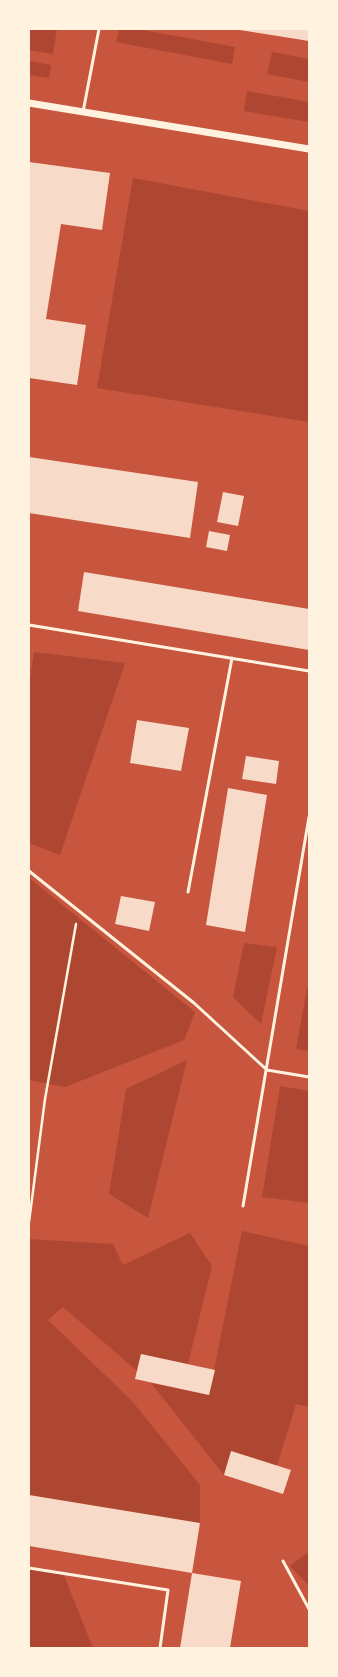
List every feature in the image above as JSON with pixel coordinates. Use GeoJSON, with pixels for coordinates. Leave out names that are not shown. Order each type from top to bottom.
{"type":"FeatureCollection","features":[{"type":"Feature","properties":{"kind":"street"},"geometry":{"type":"LineString","coordinates":[[29,103],[309,149]]}},
{"type":"Feature","properties":{"kind":"lane"},"geometry":{"type":"LineString","coordinates":[[83,112],[99,29]]}},
{"type":"Feature","properties":{"kind":"lane"},"geometry":{"type":"LineString","coordinates":[[29,625],[309,671]]}},
{"type":"Feature","properties":{"kind":"lane"},"geometry":{"type":"LineString","coordinates":[[188,892],[232,658]]}},
{"type":"Feature","properties":{"kind":"lane"},"geometry":{"type":"LineString","coordinates":[[244,1206],[309,817]]}},
{"type":"Feature","properties":{"kind":"lane"},"geometry":{"type":"LineString","coordinates":[[29,870],[194,1003],[267,1070],[309,1077]]}},
{"type":"Feature","properties":{"kind":"lane"},"geometry":{"type":"LineString","coordinates":[[283,1561],[309,1608]]}},
{"type":"Feature","properties":{"kind":"lane"},"geometry":{"type":"LineString","coordinates":[[29,1568],[168,1590],[160,1648]]}},
{"type":"Feature","properties":{"kind":"path"},"geometry":{"type":"LineString","coordinates":[[29,1222],[45,1098],[78,910]]}},
{"type":"Feature","properties":{"kind":"shaded area"},"geometry":{"type":"Polygon","coordinates":[[[29,29],[57,29],[53,54],[29,50],[29,29]]]}},
{"type":"Feature","properties":{"kind":"shaded area"},"geometry":{"type":"Polygon","coordinates":[[[119,29],[138,29],[235,47],[232,64],[116,42],[119,29]]]}},
{"type":"Feature","properties":{"kind":"shaded area"},"geometry":{"type":"Polygon","coordinates":[[[272,52],[309,59],[309,82],[267,74],[272,52]]]}},
{"type":"Feature","properties":{"kind":"shaded area"},"geometry":{"type":"Polygon","coordinates":[[[29,61],[51,65],[49,78],[29,75],[29,61]]]}},
{"type":"Feature","properties":{"kind":"shaded area"},"geometry":{"type":"Polygon","coordinates":[[[247,91],[309,102],[309,122],[244,111],[247,91]]]}},
{"type":"Feature","properties":{"kind":"shaded area"},"geometry":{"type":"Polygon","coordinates":[[[133,178],[309,211],[309,422],[97,388],[133,178]]]}},
{"type":"Feature","properties":{"kind":"shaded area"},"geometry":{"type":"Polygon","coordinates":[[[34,652],[125,663],[60,855],[29,843],[29,686],[34,652]]]}},
{"type":"Feature","properties":{"kind":"shaded area"},"geometry":{"type":"Polygon","coordinates":[[[29,878],[195,1012],[184,1040],[65,1087],[29,1080],[29,878]]]}},
{"type":"Feature","properties":{"kind":"shaded area"},"geometry":{"type":"Polygon","coordinates":[[[244,943],[277,947],[261,1024],[233,997],[244,943]]]}},
{"type":"Feature","properties":{"kind":"shaded area"},"geometry":{"type":"Polygon","coordinates":[[[307,988],[309,990],[309,1051],[296,1049],[307,988]]]}},
{"type":"Feature","properties":{"kind":"shaded area"},"geometry":{"type":"Polygon","coordinates":[[[187,1060],[148,1218],[109,1194],[126,1089],[187,1060]]]}},
{"type":"Feature","properties":{"kind":"shaded area"},"geometry":{"type":"Polygon","coordinates":[[[280,1086],[309,1091],[309,1203],[262,1197],[280,1086]]]}},
{"type":"Feature","properties":{"kind":"shaded area"},"geometry":{"type":"Polygon","coordinates":[[[242,1231],[309,1246],[309,1407],[296,1404],[277,1466],[232,1451],[224,1475],[151,1383],[209,1395],[242,1231]]]}},
{"type":"Feature","properties":{"kind":"shaded area"},"geometry":{"type":"Polygon","coordinates":[[[190,1233],[212,1266],[188,1364],[141,1354],[137,1371],[63,1307],[48,1320],[132,1401],[200,1485],[200,1527],[29,1497],[29,1239],[113,1244],[123,1265],[190,1233]]]}},
{"type":"Feature","properties":{"kind":"shaded area"},"geometry":{"type":"Polygon","coordinates":[[[307,1553],[309,1554],[309,1586],[290,1566],[307,1553]]]}},
{"type":"Feature","properties":{"kind":"shaded area"},"geometry":{"type":"Polygon","coordinates":[[[29,1568],[63,1573],[93,1648],[29,1648],[29,1568]]]}},
{"type":"Feature","properties":{"kind":"building"},"geometry":{"type":"Polygon","coordinates":[[[309,29],[309,41],[240,30],[309,29]]]}},
{"type":"Feature","properties":{"kind":"building"},"geometry":{"type":"Polygon","coordinates":[[[29,162],[110,173],[102,230],[61,224],[46,319],[86,325],[77,385],[29,378],[29,162]]]}},
{"type":"Feature","properties":{"kind":"building"},"geometry":{"type":"Polygon","coordinates":[[[29,457],[198,482],[190,538],[29,513],[29,457]]]}},
{"type":"Feature","properties":{"kind":"building"},"geometry":{"type":"Polygon","coordinates":[[[223,492],[244,496],[238,526],[217,522],[223,492]]]}},
{"type":"Feature","properties":{"kind":"building"},"geometry":{"type":"Polygon","coordinates":[[[209,531],[230,535],[227,551],[206,547],[209,531]]]}},
{"type":"Feature","properties":{"kind":"building"},"geometry":{"type":"Polygon","coordinates":[[[84,572],[309,609],[309,650],[78,611],[84,572]]]}},
{"type":"Feature","properties":{"kind":"building"},"geometry":{"type":"Polygon","coordinates":[[[137,720],[189,728],[181,771],[130,763],[137,720]]]}},
{"type":"Feature","properties":{"kind":"building"},"geometry":{"type":"Polygon","coordinates":[[[246,756],[279,761],[276,784],[242,779],[246,756]]]}},
{"type":"Feature","properties":{"kind":"building"},"geometry":{"type":"Polygon","coordinates":[[[228,788],[267,795],[245,932],[206,925],[228,788]]]}},
{"type":"Feature","properties":{"kind":"building"},"geometry":{"type":"Polygon","coordinates":[[[121,896],[155,902],[149,931],[115,924],[121,896]]]}},
{"type":"Feature","properties":{"kind":"building"},"geometry":{"type":"Polygon","coordinates":[[[141,1354],[215,1370],[209,1395],[135,1379],[141,1354]]]}},
{"type":"Feature","properties":{"kind":"building"},"geometry":{"type":"Polygon","coordinates":[[[231,1451],[291,1470],[283,1494],[224,1475],[231,1451]]]}},
{"type":"Feature","properties":{"kind":"building"},"geometry":{"type":"Polygon","coordinates":[[[29,1495],[200,1523],[192,1573],[29,1546],[29,1495]]]}},
{"type":"Feature","properties":{"kind":"building"},"geometry":{"type":"Polygon","coordinates":[[[192,1573],[241,1581],[230,1648],[180,1648],[192,1573]]]}}]}
